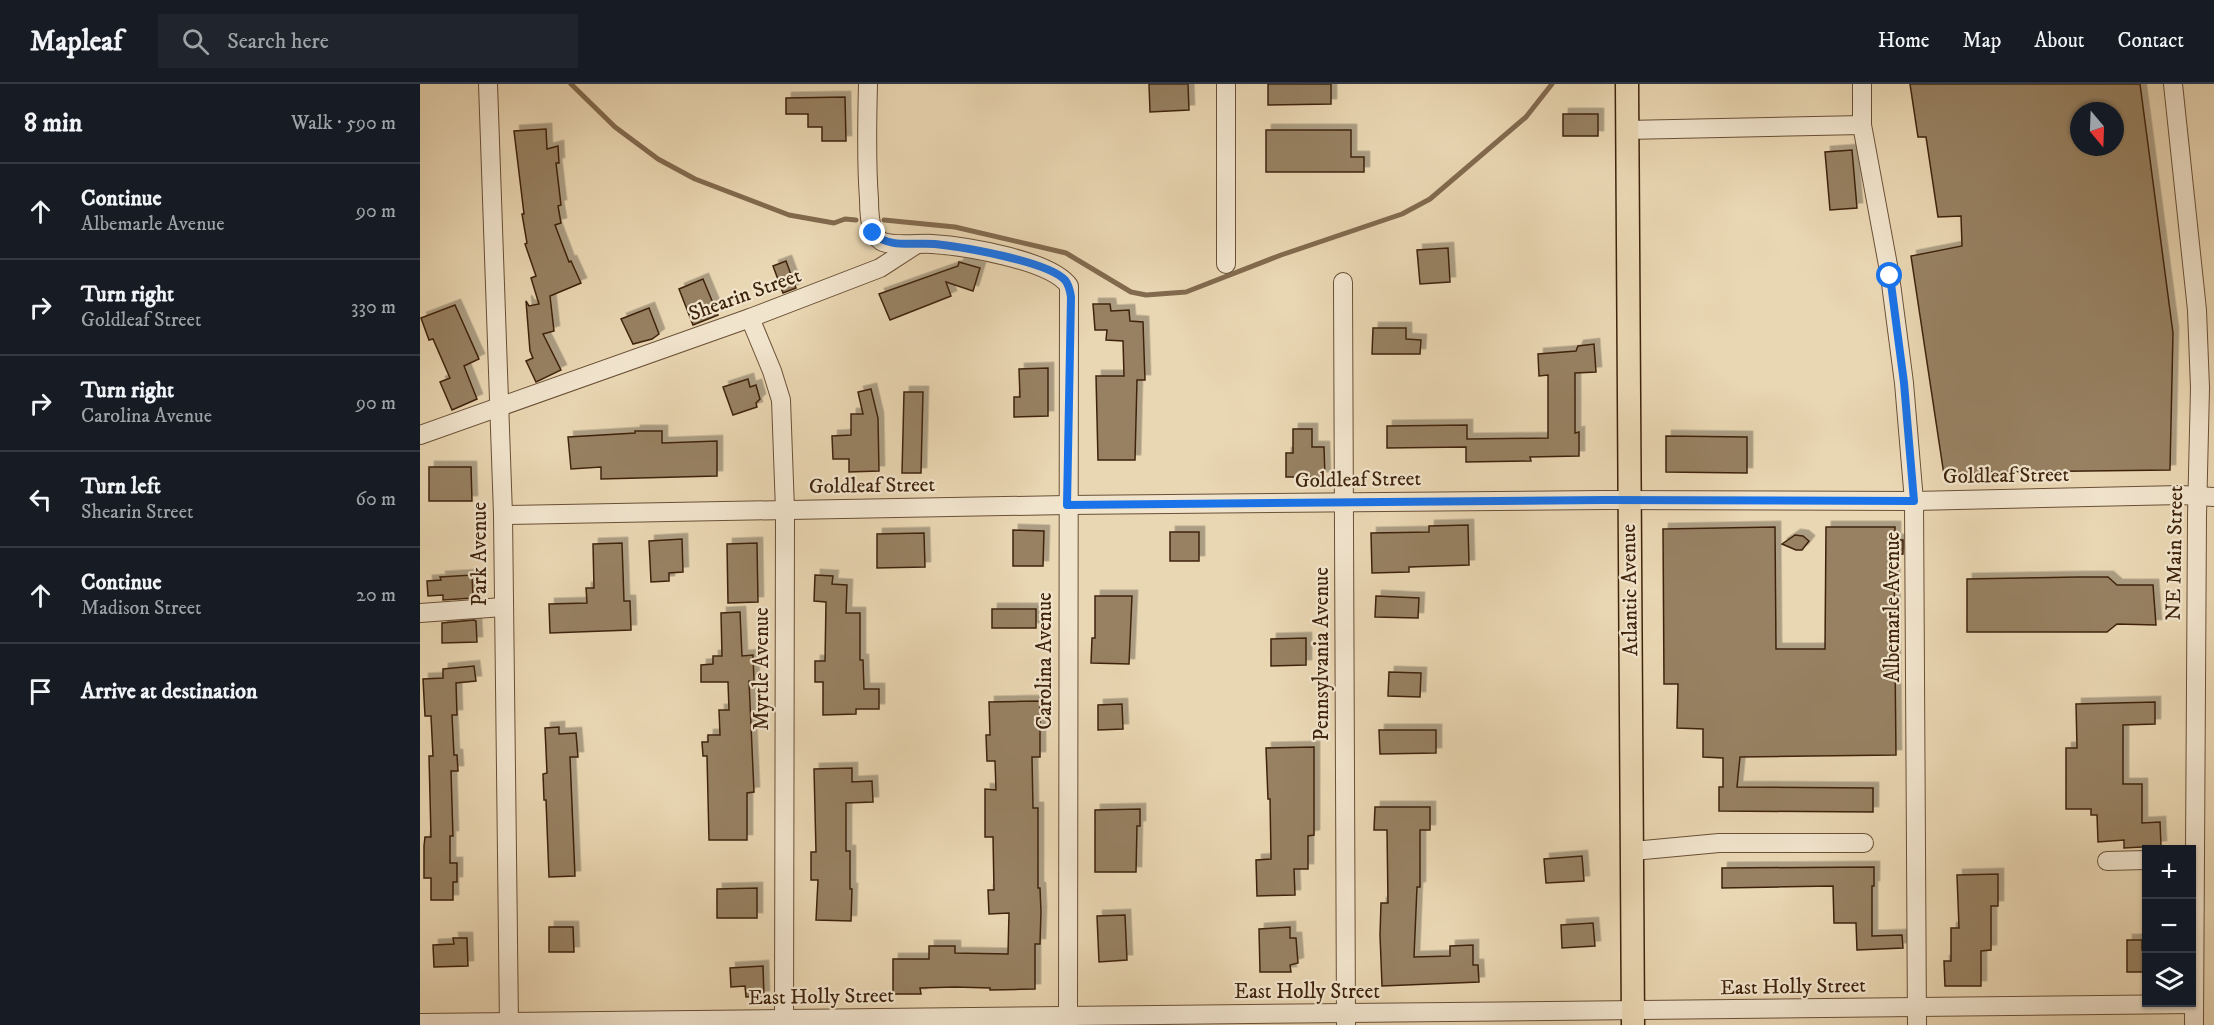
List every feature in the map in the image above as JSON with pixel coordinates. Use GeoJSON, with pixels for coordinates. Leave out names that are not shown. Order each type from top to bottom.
{"type":"FeatureCollection","features":[{"type":"Feature","properties":{"kind":"main road","name":"Atlantic Avenue"},"geometry":{"type":"LineString","coordinates":[[1627,84],[1633,1018]]}},
{"type":"Feature","properties":{"kind":"street","name":"Park Avenue"},"geometry":{"type":"LineString","coordinates":[[488,84],[503,515],[508,1023]]}},
{"type":"Feature","properties":{"kind":"street"},"geometry":{"type":"LineString","coordinates":[[868,84],[867,176],[873,233],[881,241],[917,244]]}},
{"type":"Feature","properties":{"kind":"street"},"geometry":{"type":"LineString","coordinates":[[1226,84],[1226,264]]}},
{"type":"Feature","properties":{"kind":"street","name":"Albemarle Avenue"},"geometry":{"type":"LineString","coordinates":[[1862,84],[1862,125],[1890,276],[1904,383],[1914,501],[1917,1017]]}},
{"type":"Feature","properties":{"kind":"street","name":"NE Main Street"},"geometry":{"type":"LineString","coordinates":[[2173,84],[2197,310],[2206,496],[2194,845]]}},
{"type":"Feature","properties":{"kind":"street"},"geometry":{"type":"LineString","coordinates":[[1626,130],[1862,125]]}},
{"type":"Feature","properties":{"kind":"street","name":"Shearin Street"},"geometry":{"type":"LineString","coordinates":[[420,435],[750,318],[880,268],[917,244]]}},
{"type":"Feature","properties":{"kind":"street","name":"Carolina Avenue"},"geometry":{"type":"LineString","coordinates":[[917,244],[984,250],[1026,262],[1064,278],[1069,286],[1071,297],[1067,505],[1068,1020]]}},
{"type":"Feature","properties":{"kind":"street","name":"Pennsylvania Avenue"},"geometry":{"type":"LineString","coordinates":[[1343,282],[1346,1020]]}},
{"type":"Feature","properties":{"kind":"street","name":"Myrtle Avenue"},"geometry":{"type":"LineString","coordinates":[[750,318],[772,371],[781,400],[785,510],[784,1023]]}},
{"type":"Feature","properties":{"kind":"street","name":"Goldleaf Street"},"geometry":{"type":"LineString","coordinates":[[503,515],[1067,505],[1629,500],[1914,501],[2206,496]]}},
{"type":"Feature","properties":{"kind":"street"},"geometry":{"type":"LineString","coordinates":[[420,613],[503,608]]}},
{"type":"Feature","properties":{"kind":"street"},"geometry":{"type":"LineString","coordinates":[[1633,851],[1719,843],[1864,843]]}},
{"type":"Feature","properties":{"kind":"street"},"geometry":{"type":"LineString","coordinates":[[2106,861],[2142,860]]}},
{"type":"Feature","properties":{"kind":"street","name":"NE Main Street"},"geometry":{"type":"LineString","coordinates":[[2193,899],[2194,953]]}},
{"type":"Feature","properties":{"kind":"street","name":"East Holly Street"},"geometry":{"type":"LineString","coordinates":[[420,1023],[1917,1017],[2142,1006]]}},
{"type":"Feature","properties":{"kind":"street","name":"NE Main Street"},"geometry":{"type":"LineString","coordinates":[[2194,1007],[2194,1025]]}},
{"type":"Feature","properties":{"kind":"building"},"geometry":{"type":"Polygon","coordinates":[[[1149,84],[1188,84],[1189,110],[1150,112],[1149,84]]]}},
{"type":"Feature","properties":{"kind":"building"},"geometry":{"type":"Polygon","coordinates":[[[1268,84],[1331,84],[1331,104],[1268,105],[1268,84]]]}},
{"type":"Feature","properties":{"kind":"building"},"geometry":{"type":"Polygon","coordinates":[[[1910,84],[2140,84],[2173,333],[2170,470],[1992,472],[1944,475],[1911,256],[1962,246],[1961,216],[1938,217],[1926,137],[1918,137],[1910,84]]]}},
{"type":"Feature","properties":{"kind":"building"},"geometry":{"type":"Polygon","coordinates":[[[845,97],[846,141],[822,141],[822,127],[808,127],[808,114],[786,114],[786,98],[845,97]]]}},
{"type":"Feature","properties":{"kind":"building"},"geometry":{"type":"Polygon","coordinates":[[[1563,114],[1598,114],[1598,136],[1563,136],[1563,114]]]}},
{"type":"Feature","properties":{"kind":"building"},"geometry":{"type":"Polygon","coordinates":[[[546,129],[547,149],[558,146],[559,163],[556,163],[561,223],[555,225],[569,262],[571,261],[581,283],[550,296],[554,331],[543,334],[561,370],[536,382],[526,361],[533,358],[530,351],[526,301],[529,306],[539,304],[531,278],[536,276],[525,244],[527,243],[514,131],[546,129]]]}},
{"type":"Feature","properties":{"kind":"building"},"geometry":{"type":"Polygon","coordinates":[[[1266,130],[1351,130],[1351,157],[1364,157],[1364,172],[1266,172],[1266,130]]]}},
{"type":"Feature","properties":{"kind":"building"},"geometry":{"type":"Polygon","coordinates":[[[1852,150],[1857,208],[1830,210],[1825,152],[1852,150]]]}},
{"type":"Feature","properties":{"kind":"building"},"geometry":{"type":"Polygon","coordinates":[[[1448,248],[1450,282],[1420,284],[1417,250],[1448,248]]]}},
{"type":"Feature","properties":{"kind":"building"},"geometry":{"type":"Polygon","coordinates":[[[786,261],[796,288],[783,293],[773,266],[786,261]]]}},
{"type":"Feature","properties":{"kind":"building"},"geometry":{"type":"Polygon","coordinates":[[[959,262],[980,268],[973,291],[946,282],[951,296],[890,320],[879,294],[958,266],[959,262]]]}},
{"type":"Feature","properties":{"kind":"building"},"geometry":{"type":"Polygon","coordinates":[[[703,279],[718,315],[693,325],[679,289],[703,279]]]}},
{"type":"Feature","properties":{"kind":"building"},"geometry":{"type":"Polygon","coordinates":[[[1093,304],[1110,304],[1111,311],[1129,310],[1130,321],[1143,322],[1145,380],[1137,380],[1135,460],[1098,460],[1096,376],[1124,376],[1123,341],[1106,340],[1107,330],[1095,330],[1093,304]]]}},
{"type":"Feature","properties":{"kind":"building"},"geometry":{"type":"Polygon","coordinates":[[[455,305],[479,359],[464,366],[477,399],[452,410],[440,382],[450,378],[433,339],[429,340],[421,318],[455,305]]]}},
{"type":"Feature","properties":{"kind":"building"},"geometry":{"type":"Polygon","coordinates":[[[649,308],[659,334],[652,339],[633,344],[621,319],[649,308]]]}},
{"type":"Feature","properties":{"kind":"building"},"geometry":{"type":"Polygon","coordinates":[[[1373,328],[1406,328],[1406,339],[1421,340],[1420,354],[1372,354],[1373,328]]]}},
{"type":"Feature","properties":{"kind":"building"},"geometry":{"type":"Polygon","coordinates":[[[1594,344],[1596,372],[1575,373],[1575,433],[1579,432],[1579,456],[1530,457],[1531,461],[1466,462],[1466,447],[1387,448],[1387,426],[1467,425],[1467,439],[1548,438],[1548,375],[1539,376],[1538,354],[1576,351],[1578,346],[1594,344]]]}},
{"type":"Feature","properties":{"kind":"building"},"geometry":{"type":"Polygon","coordinates":[[[1048,368],[1048,416],[1014,417],[1014,397],[1020,397],[1019,369],[1048,368]]]}},
{"type":"Feature","properties":{"kind":"building"},"geometry":{"type":"Polygon","coordinates":[[[748,379],[750,387],[756,385],[760,399],[756,403],[757,407],[733,415],[723,387],[748,379]]]}},
{"type":"Feature","properties":{"kind":"building"},"geometry":{"type":"Polygon","coordinates":[[[871,389],[878,418],[879,471],[849,472],[849,459],[833,459],[832,436],[851,435],[851,414],[863,414],[858,392],[871,389]]]}},
{"type":"Feature","properties":{"kind":"building"},"geometry":{"type":"Polygon","coordinates":[[[904,392],[923,392],[921,473],[902,473],[904,392]]]}},
{"type":"Feature","properties":{"kind":"building"},"geometry":{"type":"Polygon","coordinates":[[[1293,429],[1312,429],[1312,447],[1324,447],[1325,477],[1286,477],[1286,453],[1293,453],[1293,429]]]}},
{"type":"Feature","properties":{"kind":"building"},"geometry":{"type":"Polygon","coordinates":[[[635,431],[662,431],[662,443],[717,441],[717,476],[601,479],[601,467],[571,469],[568,437],[635,433],[635,431]]]}},
{"type":"Feature","properties":{"kind":"building"},"geometry":{"type":"Polygon","coordinates":[[[1666,436],[1747,437],[1747,473],[1666,472],[1666,436]]]}},
{"type":"Feature","properties":{"kind":"building"},"geometry":{"type":"Polygon","coordinates":[[[429,467],[471,467],[472,501],[429,501],[429,467]]]}},
{"type":"Feature","properties":{"kind":"building"},"geometry":{"type":"Polygon","coordinates":[[[1468,525],[1469,565],[1409,567],[1409,572],[1372,573],[1371,533],[1429,532],[1429,526],[1468,525]]]}},
{"type":"Feature","properties":{"kind":"building"},"geometry":{"type":"Polygon","coordinates":[[[1775,527],[1776,649],[1825,649],[1826,527],[1895,527],[1895,540],[1903,540],[1903,554],[1894,554],[1896,755],[1740,757],[1737,787],[1873,788],[1873,812],[1719,811],[1719,787],[1723,787],[1723,758],[1703,757],[1703,729],[1677,728],[1678,684],[1664,684],[1663,529],[1775,527]]]}},
{"type":"Feature","properties":{"kind":"building"},"geometry":{"type":"Polygon","coordinates":[[[1013,530],[1044,531],[1043,566],[1013,566],[1013,530]]]}},
{"type":"Feature","properties":{"kind":"building"},"geometry":{"type":"Polygon","coordinates":[[[1170,532],[1199,532],[1199,561],[1170,561],[1170,532]]]}},
{"type":"Feature","properties":{"kind":"building"},"geometry":{"type":"Polygon","coordinates":[[[924,533],[925,567],[877,568],[877,534],[924,533]]]}},
{"type":"Feature","properties":{"kind":"building"},"geometry":{"type":"Polygon","coordinates":[[[1795,535],[1803,536],[1809,541],[1802,550],[1782,544],[1795,535]]]}},
{"type":"Feature","properties":{"kind":"building"},"geometry":{"type":"Polygon","coordinates":[[[682,539],[683,572],[669,573],[669,581],[651,582],[649,541],[682,539]]]}},
{"type":"Feature","properties":{"kind":"building"},"geometry":{"type":"Polygon","coordinates":[[[622,543],[624,601],[630,601],[631,630],[550,633],[549,604],[587,603],[586,588],[594,588],[593,544],[622,543]]]}},
{"type":"Feature","properties":{"kind":"building"},"geometry":{"type":"Polygon","coordinates":[[[757,543],[758,602],[728,603],[727,544],[757,543]]]}},
{"type":"Feature","properties":{"kind":"building"},"geometry":{"type":"Polygon","coordinates":[[[472,575],[473,598],[443,600],[443,595],[428,596],[427,581],[441,580],[440,577],[472,575]]]}},
{"type":"Feature","properties":{"kind":"building"},"geometry":{"type":"Polygon","coordinates":[[[815,575],[833,576],[832,584],[847,585],[846,613],[860,613],[860,660],[863,660],[864,689],[879,689],[879,709],[856,709],[856,714],[823,715],[823,682],[815,682],[815,661],[825,661],[826,602],[814,601],[815,575]]]}},
{"type":"Feature","properties":{"kind":"building"},"geometry":{"type":"Polygon","coordinates":[[[2108,577],[2117,585],[2153,585],[2156,625],[2117,624],[2107,632],[1967,632],[1967,579],[2108,577]]]}},
{"type":"Feature","properties":{"kind":"building"},"geometry":{"type":"Polygon","coordinates":[[[1095,596],[1132,596],[1129,664],[1091,663],[1092,638],[1095,638],[1095,596]]]}},
{"type":"Feature","properties":{"kind":"building"},"geometry":{"type":"Polygon","coordinates":[[[1376,596],[1419,598],[1418,618],[1375,617],[1376,596]]]}},
{"type":"Feature","properties":{"kind":"building"},"geometry":{"type":"Polygon","coordinates":[[[992,609],[1036,609],[1036,628],[992,628],[992,609]]]}},
{"type":"Feature","properties":{"kind":"building"},"geometry":{"type":"Polygon","coordinates":[[[740,612],[742,656],[753,655],[754,681],[749,681],[754,792],[747,793],[747,840],[709,840],[707,756],[703,756],[702,742],[708,742],[708,735],[720,735],[719,710],[729,710],[728,682],[701,682],[701,665],[713,664],[713,656],[722,656],[721,613],[740,612]]]}},
{"type":"Feature","properties":{"kind":"building"},"geometry":{"type":"Polygon","coordinates":[[[476,621],[477,642],[442,643],[442,623],[476,621]]]}},
{"type":"Feature","properties":{"kind":"building"},"geometry":{"type":"Polygon","coordinates":[[[1306,638],[1306,665],[1271,666],[1271,639],[1306,638]]]}},
{"type":"Feature","properties":{"kind":"building"},"geometry":{"type":"Polygon","coordinates":[[[474,666],[476,681],[456,683],[457,715],[452,715],[454,755],[457,755],[458,771],[451,771],[453,836],[450,836],[450,863],[457,863],[457,882],[453,882],[453,900],[431,900],[431,878],[424,878],[424,846],[425,837],[431,837],[429,756],[433,756],[431,716],[425,716],[423,679],[443,678],[443,669],[474,666]]]}},
{"type":"Feature","properties":{"kind":"building"},"geometry":{"type":"Polygon","coordinates":[[[1389,672],[1421,673],[1420,697],[1388,696],[1389,672]]]}},
{"type":"Feature","properties":{"kind":"building"},"geometry":{"type":"Polygon","coordinates":[[[1040,701],[1040,757],[1032,757],[1033,808],[1038,808],[1038,888],[1040,888],[1041,912],[1040,944],[1035,944],[1035,989],[920,988],[921,994],[893,994],[893,959],[929,959],[929,946],[955,946],[955,953],[1008,954],[1009,913],[989,914],[988,890],[994,890],[993,837],[985,837],[985,789],[996,790],[995,761],[987,761],[986,735],[990,735],[989,702],[1040,701]]]}},
{"type":"Feature","properties":{"kind":"building"},"geometry":{"type":"Polygon","coordinates":[[[2155,702],[2155,724],[2123,725],[2123,784],[2142,784],[2142,823],[2160,822],[2161,845],[2124,848],[2124,840],[2098,842],[2097,815],[2091,815],[2091,809],[2066,809],[2066,748],[2077,748],[2076,704],[2155,702]]]}},
{"type":"Feature","properties":{"kind":"building"},"geometry":{"type":"Polygon","coordinates":[[[1122,704],[1123,729],[1098,730],[1098,705],[1122,704]]]}},
{"type":"Feature","properties":{"kind":"building"},"geometry":{"type":"Polygon","coordinates":[[[559,727],[559,734],[576,733],[578,757],[570,757],[575,876],[549,877],[543,774],[547,773],[545,728],[559,727]]]}},
{"type":"Feature","properties":{"kind":"building"},"geometry":{"type":"Polygon","coordinates":[[[1379,730],[1436,730],[1436,753],[1380,754],[1379,730]]]}},
{"type":"Feature","properties":{"kind":"building"},"geometry":{"type":"Polygon","coordinates":[[[1314,747],[1314,835],[1308,836],[1308,869],[1294,869],[1295,895],[1257,896],[1256,860],[1271,859],[1266,748],[1314,747]]]}},
{"type":"Feature","properties":{"kind":"building"},"geometry":{"type":"Polygon","coordinates":[[[852,768],[852,782],[872,781],[873,802],[846,803],[846,851],[850,851],[850,889],[852,889],[851,921],[816,920],[818,880],[811,880],[811,852],[816,852],[814,769],[852,768]]]}},
{"type":"Feature","properties":{"kind":"building"},"geometry":{"type":"Polygon","coordinates":[[[1375,807],[1430,807],[1430,830],[1420,830],[1420,887],[1417,887],[1414,957],[1450,956],[1450,946],[1473,945],[1473,965],[1478,965],[1479,982],[1382,986],[1381,903],[1388,903],[1387,830],[1374,830],[1375,807]]]}},
{"type":"Feature","properties":{"kind":"building"},"geometry":{"type":"Polygon","coordinates":[[[1140,809],[1140,826],[1137,826],[1136,872],[1095,872],[1095,810],[1140,809]]]}},
{"type":"Feature","properties":{"kind":"building"},"geometry":{"type":"Polygon","coordinates":[[[1582,856],[1584,881],[1546,883],[1544,859],[1582,856]]]}},
{"type":"Feature","properties":{"kind":"building"},"geometry":{"type":"Polygon","coordinates":[[[1874,867],[1872,936],[1902,935],[1903,948],[1857,950],[1856,923],[1834,923],[1833,886],[1722,888],[1722,868],[1874,867]]]}},
{"type":"Feature","properties":{"kind":"building"},"geometry":{"type":"Polygon","coordinates":[[[1998,874],[1998,906],[1991,906],[1991,950],[1981,951],[1981,986],[1945,986],[1944,961],[1951,961],[1951,928],[1959,928],[1957,875],[1998,874]]]}},
{"type":"Feature","properties":{"kind":"building"},"geometry":{"type":"Polygon","coordinates":[[[757,888],[757,918],[717,918],[717,889],[757,888]]]}},
{"type":"Feature","properties":{"kind":"building"},"geometry":{"type":"Polygon","coordinates":[[[1125,915],[1127,960],[1099,962],[1097,916],[1125,915]]]}},
{"type":"Feature","properties":{"kind":"building"},"geometry":{"type":"Polygon","coordinates":[[[1593,923],[1595,946],[1562,948],[1561,925],[1593,923]]]}},
{"type":"Feature","properties":{"kind":"building"},"geometry":{"type":"Polygon","coordinates":[[[549,927],[573,927],[574,952],[549,952],[549,927]]]}},
{"type":"Feature","properties":{"kind":"building"},"geometry":{"type":"Polygon","coordinates":[[[1290,927],[1290,938],[1296,938],[1298,963],[1290,965],[1291,972],[1260,972],[1259,929],[1290,927]]]}},
{"type":"Feature","properties":{"kind":"building"},"geometry":{"type":"Polygon","coordinates":[[[453,938],[467,938],[468,966],[434,967],[433,945],[454,944],[453,938]]]}},
{"type":"Feature","properties":{"kind":"building"},"geometry":{"type":"Polygon","coordinates":[[[2127,940],[2142,940],[2142,972],[2127,972],[2127,940]]]}},
{"type":"Feature","properties":{"kind":"building"},"geometry":{"type":"Polygon","coordinates":[[[763,966],[764,996],[746,997],[745,986],[731,987],[730,968],[763,966]]]}},
{"type":"Feature","properties":{"kind":"waterway"},"geometry":{"type":"LineString","coordinates":[[571,84],[615,127],[658,159],[695,179],[789,215],[834,223],[845,219],[856,220]]}},
{"type":"Feature","properties":{"kind":"waterway"},"geometry":{"type":"LineString","coordinates":[[884,220],[955,227],[1066,253],[1131,292],[1146,295],[1186,292],[1281,255],[1402,214],[1430,199],[1526,117],[1552,84]]}},
{"type":"Feature","properties":{"kind":"route"},"geometry":{"type":"LineString","coordinates":[[873,233],[881,241],[893,243],[934,244],[984,250],[1026,262],[1064,278],[1069,286],[1071,297],[1067,505],[1604,500],[1914,501],[1904,383],[1890,276]]}}]}
